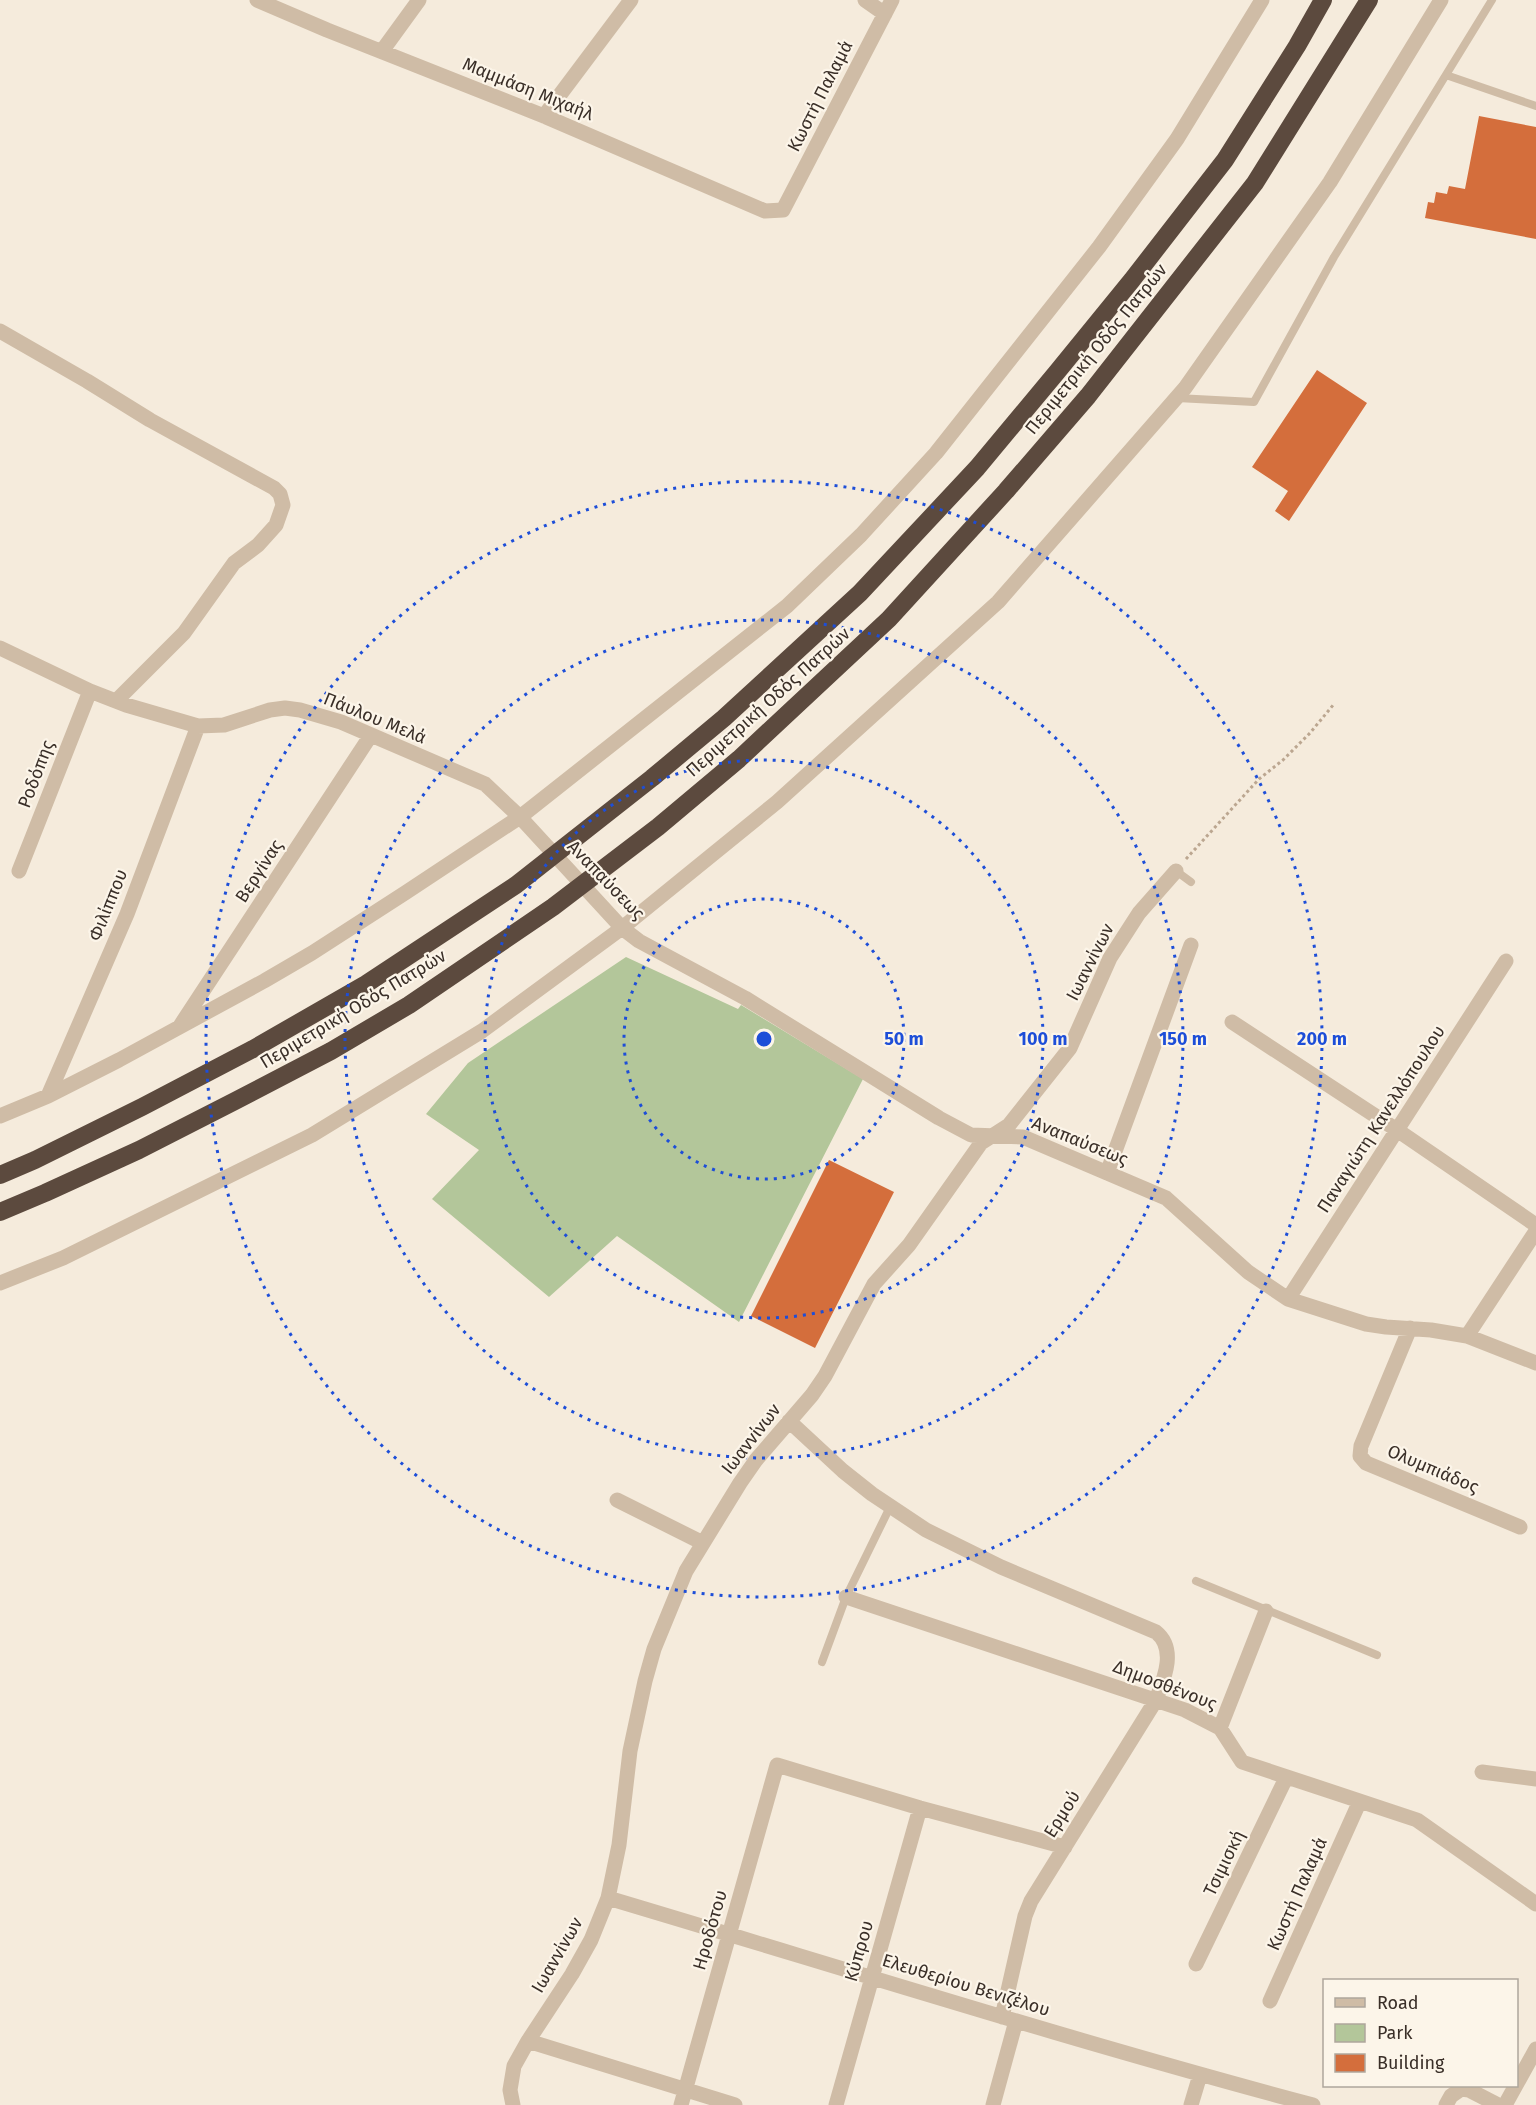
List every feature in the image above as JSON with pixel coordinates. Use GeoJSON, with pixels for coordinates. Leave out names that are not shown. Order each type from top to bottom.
{"type":"FeatureCollection","features":[{"type":"Feature","properties":{"kind":"highway","name":"Περιμετρική Οδός Πατρών"},"geometry":{"type":"LineString","coordinates":[[0,1174],[35,1160],[254,1049],[366,984],[516,885],[723,718],[860,593],[977,468],[1132,280],[1225,160],[1297,46],[1323,0]]}},
{"type":"Feature","properties":{"kind":"highway","name":"Περιμετρική Οδός Πατρών"},"geometry":{"type":"LineString","coordinates":[[0,1212],[45,1194],[139,1150],[331,1051],[409,1005],[553,907],[627,851],[738,759],[872,636],[1088,396],[1255,183],[1369,0]]}},
{"type":"Feature","properties":{"kind":"street","name":"Μαμμάση Μιχαήλ"},"geometry":{"type":"LineString","coordinates":[[257,0],[544,116],[765,211],[783,210]]}},
{"type":"Feature","properties":{"kind":"street"},"geometry":{"type":"LineString","coordinates":[[382,51],[420,0]]}},
{"type":"Feature","properties":{"kind":"street"},"geometry":{"type":"LineString","coordinates":[[544,116],[631,0]]}},
{"type":"Feature","properties":{"kind":"street"},"geometry":{"type":"LineString","coordinates":[[865,0],[885,14]]}},
{"type":"Feature","properties":{"kind":"street","name":"Κωστή Παλαμά"},"geometry":{"type":"LineString","coordinates":[[783,210],[892,0]]}},
{"type":"Feature","properties":{"kind":"street"},"geometry":{"type":"LineString","coordinates":[[0,1116],[48,1096],[179,1028],[312,954],[520,817],[788,606],[861,535],[936,453],[1099,247],[1177,139],[1262,0]]}},
{"type":"Feature","properties":{"kind":"street"},"geometry":{"type":"LineString","coordinates":[[0,1283],[63,1258],[312,1136],[482,1031],[622,928],[777,802],[998,602],[1177,398],[1330,182],[1441,0]]}},
{"type":"Feature","properties":{"kind":"street"},"geometry":{"type":"LineString","coordinates":[[0,331],[150,420],[274,488],[282,498],[281,517],[273,530],[234,563],[184,633],[116,701]]}},
{"type":"Feature","properties":{"kind":"street","name":"Πάυλου Μελά"},"geometry":{"type":"LineString","coordinates":[[0,648],[90,691],[198,726],[224,725],[270,710],[285,708],[341,722],[485,784],[520,817]]}},
{"type":"Feature","properties":{"kind":"street","name":"Ροδόπης"},"geometry":{"type":"LineString","coordinates":[[19,871],[90,691]]}},
{"type":"Feature","properties":{"kind":"street","name":"Φιλίππου"},"geometry":{"type":"LineString","coordinates":[[48,1096],[127,914],[198,726]]}},
{"type":"Feature","properties":{"kind":"street","name":"Βεργίνας"},"geometry":{"type":"LineString","coordinates":[[179,1028],[370,735]]}},
{"type":"Feature","properties":{"kind":"street","name":"Αναπαύσεως"},"geometry":{"type":"LineString","coordinates":[[520,817],[622,928],[639,941],[745,998],[939,1118],[971,1135],[1023,1137],[1166,1198],[1248,1272],[1288,1299],[1366,1324],[1467,1336],[1536,1363]]}},
{"type":"Feature","properties":{"kind":"street","name":"Ιωαννίνων"},"geometry":{"type":"LineString","coordinates":[[513,2105],[510,2090],[514,2066],[587,1949],[608,1898],[619,1845],[630,1750],[645,1682],[654,1648],[686,1571],[745,1475],[825,1376],[874,1284],[909,1245],[981,1143],[1009,1125],[1070,1048],[1110,958],[1139,913],[1176,871]]}},
{"type":"Feature","properties":{"kind":"street"},"geometry":{"type":"LineString","coordinates":[[1107,1173],[1191,945]]}},
{"type":"Feature","properties":{"kind":"street","name":"Παναγιώτη Κανελλόπουλου"},"geometry":{"type":"LineString","coordinates":[[1288,1299],[1506,961]]}},
{"type":"Feature","properties":{"kind":"street"},"geometry":{"type":"LineString","coordinates":[[1232,1022],[1397,1130],[1536,1225]]}},
{"type":"Feature","properties":{"kind":"street"},"geometry":{"type":"LineString","coordinates":[[1467,1336],[1536,1231]]}},
{"type":"Feature","properties":{"kind":"street","name":"Ολυμπιάδος"},"geometry":{"type":"LineString","coordinates":[[1410,1328],[1361,1446],[1360,1456],[1366,1463],[1520,1527]]}},
{"type":"Feature","properties":{"kind":"street"},"geometry":{"type":"LineString","coordinates":[[789,1421],[843,1471],[890,1507]]}},
{"type":"Feature","properties":{"kind":"street"},"geometry":{"type":"LineString","coordinates":[[617,1500],[703,1543]]}},
{"type":"Feature","properties":{"kind":"street","name":"Ερμού"},"geometry":{"type":"LineString","coordinates":[[890,1507],[956,1546],[1156,1632],[1167,1647],[1167,1661],[1156,1700],[1031,1901],[1025,1916],[993,2105]]}},
{"type":"Feature","properties":{"kind":"street","name":"Δημοσθένους"},"geometry":{"type":"LineString","coordinates":[[846,1597],[1185,1710],[1220,1728],[1242,1762],[1359,1803],[1418,1820],[1536,1904]]}},
{"type":"Feature","properties":{"kind":"street"},"geometry":{"type":"LineString","coordinates":[[1220,1728],[1266,1611]]}},
{"type":"Feature","properties":{"kind":"street","name":"Ηροδότου"},"geometry":{"type":"LineString","coordinates":[[681,2105],[777,1765],[920,1808]]}},
{"type":"Feature","properties":{"kind":"street"},"geometry":{"type":"LineString","coordinates":[[1482,1772],[1536,1779]]}},
{"type":"Feature","properties":{"kind":"street","name":"Τσιμισκή"},"geometry":{"type":"LineString","coordinates":[[1196,1964],[1286,1778]]}},
{"type":"Feature","properties":{"kind":"street","name":"Κωστή Παλαμά"},"geometry":{"type":"LineString","coordinates":[[1270,2001],[1359,1803]]}},
{"type":"Feature","properties":{"kind":"street"},"geometry":{"type":"LineString","coordinates":[[920,1808],[1065,1847]]}},
{"type":"Feature","properties":{"kind":"street","name":"Κύπρου"},"geometry":{"type":"LineString","coordinates":[[836,2105],[920,1808]]}},
{"type":"Feature","properties":{"kind":"street","name":"Ελευθερίου Βενιζέλου"},"geometry":{"type":"LineString","coordinates":[[608,1898],[1009,2019],[1200,2075],[1313,2105]]}},
{"type":"Feature","properties":{"kind":"street"},"geometry":{"type":"LineString","coordinates":[[528,2041],[735,2105]]}},
{"type":"Feature","properties":{"kind":"street"},"geometry":{"type":"LineString","coordinates":[[1505,2105],[1532,2069],[1536,2049]]}},
{"type":"Feature","properties":{"kind":"street"},"geometry":{"type":"LineString","coordinates":[[1191,2105],[1200,2075]]}},
{"type":"Feature","properties":{"kind":"street"},"geometry":{"type":"LineString","coordinates":[[1446,2105],[1451,2096],[1461,2089],[1469,2090],[1498,2105]]}},
{"type":"Feature","properties":{"kind":"lane"},"geometry":{"type":"LineString","coordinates":[[1177,398],[1254,402],[1334,257],[1492,0]]}},
{"type":"Feature","properties":{"kind":"lane"},"geometry":{"type":"LineString","coordinates":[[1446,75],[1536,106]]}},
{"type":"Feature","properties":{"kind":"lane"},"geometry":{"type":"LineString","coordinates":[[1176,871],[1191,882]]}},
{"type":"Feature","properties":{"kind":"lane"},"geometry":{"type":"LineString","coordinates":[[822,1662],[846,1597],[890,1507]]}},
{"type":"Feature","properties":{"kind":"lane"},"geometry":{"type":"LineString","coordinates":[[1196,1581],[1377,1655]]}},
{"type":"Feature","properties":{"kind":"path"},"geometry":{"type":"LineString","coordinates":[[1176,871],[1259,779],[1310,734],[1334,704]]}},
{"type":"Feature","properties":{"kind":"green space"},"geometry":{"type":"Polygon","coordinates":[[[626,957],[738,1009],[741,1005],[863,1079],[739,1322],[617,1236],[549,1297],[432,1199],[479,1150],[426,1114],[468,1063],[626,957]]]}},
{"type":"Feature","properties":{"kind":"building"},"geometry":{"type":"Polygon","coordinates":[[[1479,116],[1536,127],[1536,239],[1425,218],[1428,202],[1434,203],[1436,192],[1447,194],[1449,186],[1465,189],[1479,116]]]}},
{"type":"Feature","properties":{"kind":"building"},"geometry":{"type":"Polygon","coordinates":[[[1317,370],[1367,403],[1289,521],[1275,511],[1288,491],[1252,467],[1317,370]]]}},
{"type":"Feature","properties":{"kind":"building"},"geometry":{"type":"Polygon","coordinates":[[[829,1160],[894,1192],[815,1348],[751,1316],[829,1160]]]}}]}
